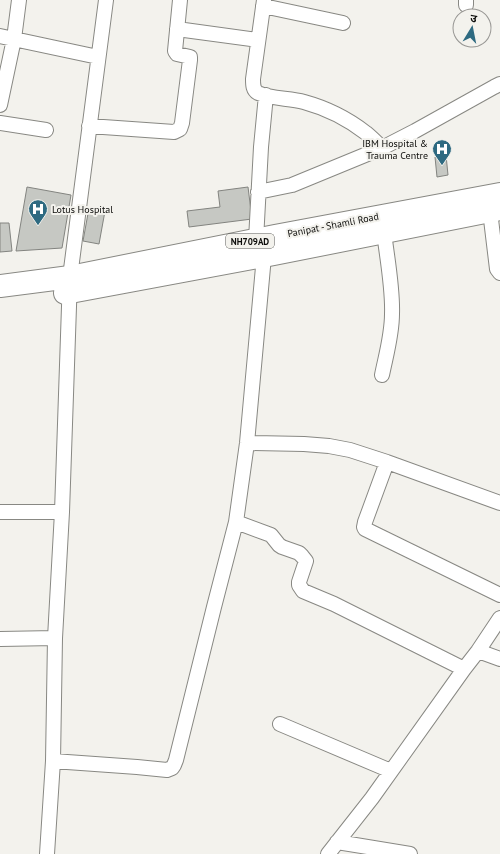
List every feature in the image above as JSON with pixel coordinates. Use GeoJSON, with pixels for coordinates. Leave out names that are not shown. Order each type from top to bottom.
{"type":"FeatureCollection","features":[{"type":"Feature","properties":{"kind":"highway","name":"Panipat - Shamli Road"},"geometry":{"type":"LineString","coordinates":[[260,248],[384,232],[497,205]]}},
{"type":"Feature","properties":{"kind":"highway","name":"Panipat - Shamli Road"},"geometry":{"type":"LineString","coordinates":[[0,301],[69,285],[260,248],[497,205]]}},
{"type":"Feature","properties":{"kind":"highway","name":"Panipat - Shamli Road"},"geometry":{"type":"LineString","coordinates":[[0,286],[69,285]]}},
{"type":"Feature","properties":{"kind":"street"},"geometry":{"type":"LineString","coordinates":[[0,105],[14,39],[18,0]]}},
{"type":"Feature","properties":{"kind":"street"},"geometry":{"type":"LineString","coordinates":[[47,854],[53,761],[55,638],[62,512],[69,285],[106,0]]}},
{"type":"Feature","properties":{"kind":"street"},"geometry":{"type":"LineString","coordinates":[[89,126],[174,132],[180,129],[190,60],[190,57],[176,54],[175,51],[180,0]]}},
{"type":"Feature","properties":{"kind":"street"},"geometry":{"type":"LineString","coordinates":[[343,23],[264,3],[253,79],[255,90],[266,95],[303,102],[348,120],[367,134],[382,148]]}},
{"type":"Feature","properties":{"kind":"street"},"geometry":{"type":"LineString","coordinates":[[177,29],[258,40]]}},
{"type":"Feature","properties":{"kind":"street"},"geometry":{"type":"LineString","coordinates":[[0,36],[98,57]]}},
{"type":"Feature","properties":{"kind":"street"},"geometry":{"type":"LineString","coordinates":[[258,192],[292,185],[382,148],[500,84]]}},
{"type":"Feature","properties":{"kind":"street"},"geometry":{"type":"LineString","coordinates":[[53,761],[167,770],[172,768],[176,760],[236,522],[247,443],[260,248],[258,192],[266,95]]}},
{"type":"Feature","properties":{"kind":"street"},"geometry":{"type":"LineString","coordinates":[[0,123],[46,130]]}},
{"type":"Feature","properties":{"kind":"street"},"geometry":{"type":"LineString","coordinates":[[497,205],[497,269],[500,274]]}},
{"type":"Feature","properties":{"kind":"street"},"geometry":{"type":"LineString","coordinates":[[382,375],[392,315],[392,302],[384,232]]}},
{"type":"Feature","properties":{"kind":"street"},"geometry":{"type":"LineString","coordinates":[[247,443],[304,444],[329,446],[350,450],[500,503]]}},
{"type":"Feature","properties":{"kind":"street"},"geometry":{"type":"LineString","coordinates":[[386,462],[365,522],[365,529],[500,595]]}},
{"type":"Feature","properties":{"kind":"street"},"geometry":{"type":"LineString","coordinates":[[0,512],[62,512]]}},
{"type":"Feature","properties":{"kind":"street"},"geometry":{"type":"LineString","coordinates":[[236,522],[272,535],[282,547],[302,556],[306,561],[299,585],[304,591],[334,604],[464,669]]}},
{"type":"Feature","properties":{"kind":"street"},"geometry":{"type":"LineString","coordinates":[[328,854],[372,798],[500,618]]}},
{"type":"Feature","properties":{"kind":"street"},"geometry":{"type":"LineString","coordinates":[[0,639],[55,638]]}},
{"type":"Feature","properties":{"kind":"street"},"geometry":{"type":"LineString","coordinates":[[478,651],[500,659]]}},
{"type":"Feature","properties":{"kind":"street"},"geometry":{"type":"LineString","coordinates":[[280,724],[391,771]]}},
{"type":"Feature","properties":{"kind":"street"},"geometry":{"type":"LineString","coordinates":[[337,842],[410,854]]}},
{"type":"Feature","properties":{"kind":"building"},"geometry":{"type":"Polygon","coordinates":[[[446,155],[448,175],[437,177],[435,157],[446,155]]]}},
{"type":"Feature","properties":{"kind":"building"},"geometry":{"type":"Polygon","coordinates":[[[27,187],[71,195],[62,248],[16,251],[27,187]]]}},
{"type":"Feature","properties":{"kind":"building"},"geometry":{"type":"Polygon","coordinates":[[[248,187],[252,219],[189,227],[187,211],[220,207],[218,191],[248,187]]]}},
{"type":"Feature","properties":{"kind":"building"},"geometry":{"type":"Polygon","coordinates":[[[89,208],[105,211],[99,244],[83,241],[89,208]]]}},
{"type":"Feature","properties":{"kind":"building"},"geometry":{"type":"Polygon","coordinates":[[[0,223],[9,223],[12,251],[0,252],[0,223]]]}},
{"type":"Feature","properties":{"kind":"place","name":"IBM Hospital & Trauma Centre"},"geometry":{"type":"Point","coordinates":[442,166]}},
{"type":"Feature","properties":{"kind":"place","name":"Lotus Hospital"},"geometry":{"type":"Point","coordinates":[38,226]}}]}
